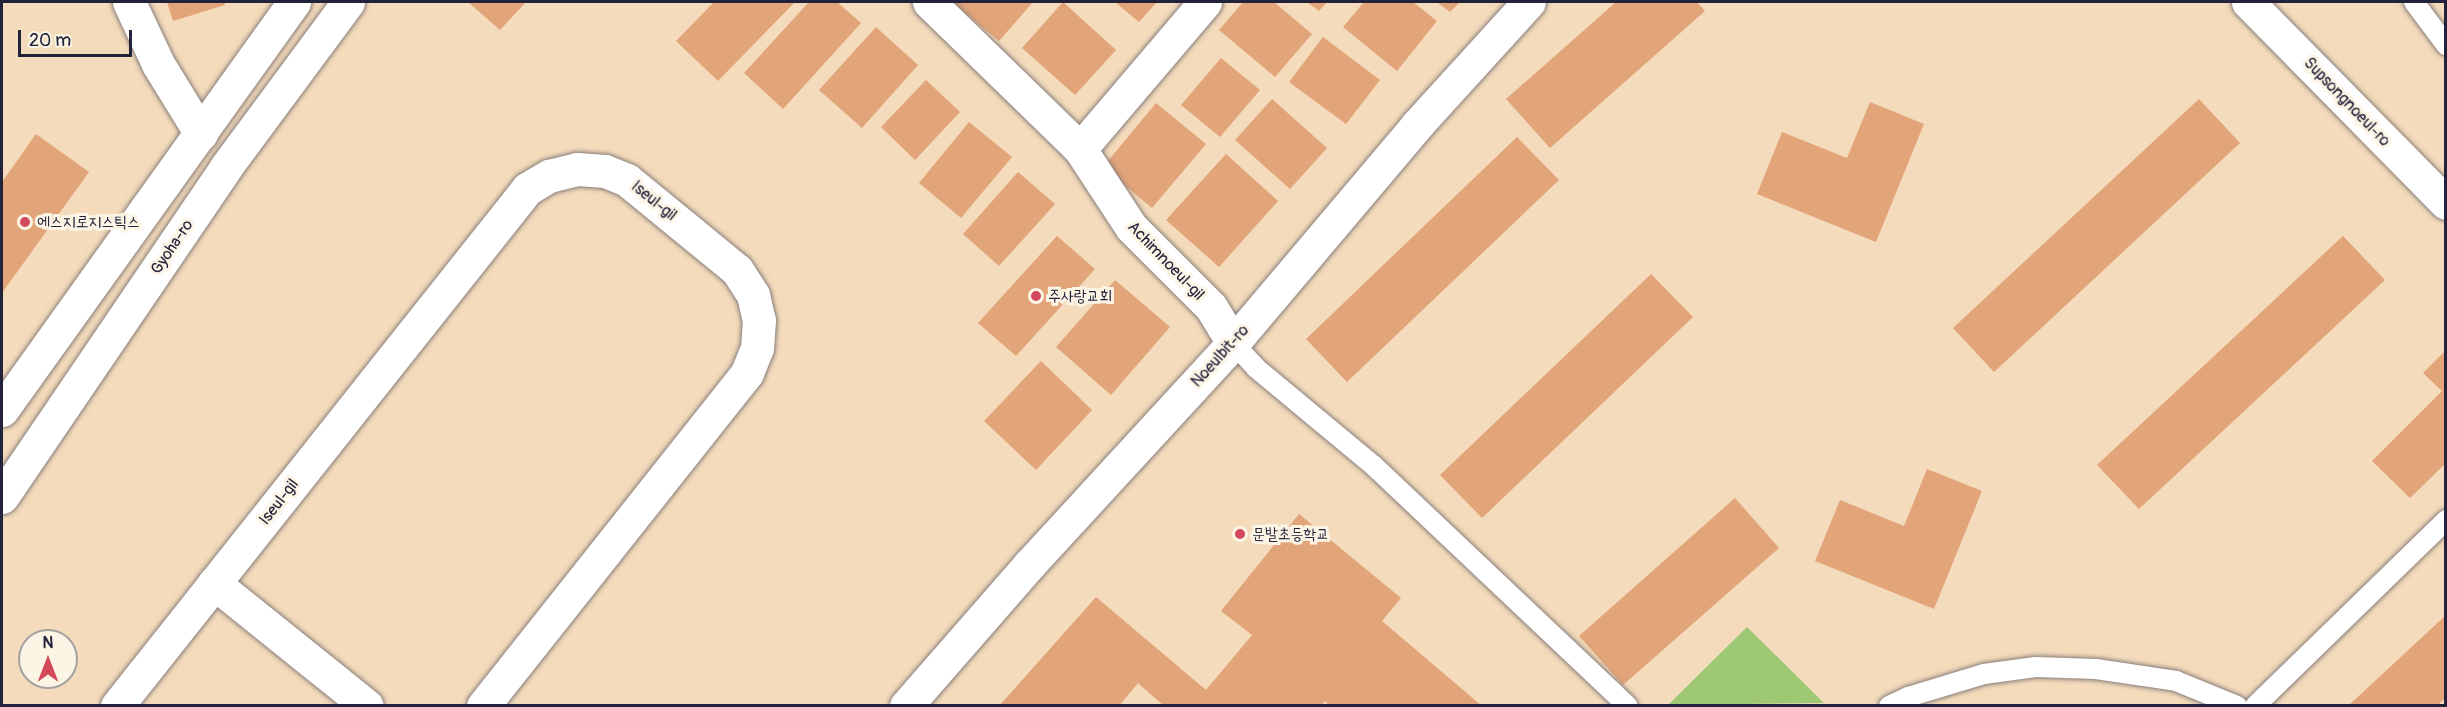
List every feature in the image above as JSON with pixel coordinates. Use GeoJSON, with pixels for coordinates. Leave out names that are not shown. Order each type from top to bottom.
{"type":"FeatureCollection","features":[{"type":"Feature","properties":{"kind":"street"},"geometry":{"type":"LineString","coordinates":[[129,2],[158,64],[201,134]]}},
{"type":"Feature","properties":{"kind":"street"},"geometry":{"type":"LineString","coordinates":[[2,410],[294,2]]}},
{"type":"Feature","properties":{"kind":"street","name":"Gyoha-ro"},"geometry":{"type":"LineString","coordinates":[[2,497],[226,167],[348,2]]}},
{"type":"Feature","properties":{"kind":"street","name":"Achimnoeul-gil"},"geometry":{"type":"LineString","coordinates":[[929,2],[1080,149],[1131,227],[1211,307],[1233,343]]}},
{"type":"Feature","properties":{"kind":"street"},"geometry":{"type":"LineString","coordinates":[[1080,149],[1204,2]]}},
{"type":"Feature","properties":{"kind":"street","name":"Noeulbit-ro"},"geometry":{"type":"LineString","coordinates":[[906,705],[1029,564],[1233,343],[1417,125],[1529,2]]}},
{"type":"Feature","properties":{"kind":"street","name":"Supsongnoeul-ro"},"geometry":{"type":"LineString","coordinates":[[2248,2],[2445,203]]}},
{"type":"Feature","properties":{"kind":"street","name":"Iseul-gil"},"geometry":{"type":"LineString","coordinates":[[117,705],[527,189],[549,176],[577,169],[604,171],[627,180],[737,270],[753,295],[759,321],[757,348],[747,373],[483,705]]}},
{"type":"Feature","properties":{"kind":"street"},"geometry":{"type":"LineString","coordinates":[[214,583],[367,705]]}},
{"type":"Feature","properties":{"kind":"lane"},"geometry":{"type":"LineString","coordinates":[[2414,2],[2445,45]]}},
{"type":"Feature","properties":{"kind":"lane"},"geometry":{"type":"LineString","coordinates":[[1233,343],[1256,368],[1374,466],[1628,705]]}},
{"type":"Feature","properties":{"kind":"lane"},"geometry":{"type":"LineString","coordinates":[[2255,705],[2445,520]]}},
{"type":"Feature","properties":{"kind":"lane"},"geometry":{"type":"LineString","coordinates":[[1889,705],[1984,674],[2036,667],[2096,669],[2176,681],[2237,705]]}},
{"type":"Feature","properties":{"kind":"green space"},"geometry":{"type":"Polygon","coordinates":[[[1747,627],[1824,703],[1668,705],[1747,627]]]}},
{"type":"Feature","properties":{"kind":"building"},"geometry":{"type":"Polygon","coordinates":[[[167,2],[224,2],[225,5],[173,21],[167,2]]]}},
{"type":"Feature","properties":{"kind":"building"},"geometry":{"type":"Polygon","coordinates":[[[468,2],[526,2],[500,30],[468,2]]]}},
{"type":"Feature","properties":{"kind":"building"},"geometry":{"type":"Polygon","coordinates":[[[714,2],[795,2],[718,81],[676,41],[714,2]]]}},
{"type":"Feature","properties":{"kind":"building"},"geometry":{"type":"Polygon","coordinates":[[[809,2],[837,2],[861,23],[783,109],[744,73],[809,2]]]}},
{"type":"Feature","properties":{"kind":"building"},"geometry":{"type":"Polygon","coordinates":[[[952,2],[1033,2],[999,41],[952,2]]]}},
{"type":"Feature","properties":{"kind":"building"},"geometry":{"type":"Polygon","coordinates":[[[1063,2],[1116,50],[1075,95],[1022,48],[1063,2]]]}},
{"type":"Feature","properties":{"kind":"building"},"geometry":{"type":"Polygon","coordinates":[[[1115,2],[1157,2],[1139,22],[1115,2]]]}},
{"type":"Feature","properties":{"kind":"building"},"geometry":{"type":"Polygon","coordinates":[[[1243,2],[1274,2],[1312,34],[1275,77],[1219,30],[1243,2]]]}},
{"type":"Feature","properties":{"kind":"building"},"geometry":{"type":"Polygon","coordinates":[[[1307,2],[1327,2],[1319,11],[1307,2]]]}},
{"type":"Feature","properties":{"kind":"building"},"geometry":{"type":"Polygon","coordinates":[[[1364,2],[1413,2],[1437,21],[1397,71],[1343,27],[1364,2]]]}},
{"type":"Feature","properties":{"kind":"building"},"geometry":{"type":"Polygon","coordinates":[[[1437,2],[1460,2],[1450,12],[1437,2]]]}},
{"type":"Feature","properties":{"kind":"building"},"geometry":{"type":"Polygon","coordinates":[[[1616,2],[1697,2],[1705,11],[1550,148],[1506,99],[1616,2]]]}},
{"type":"Feature","properties":{"kind":"building"},"geometry":{"type":"Polygon","coordinates":[[[876,27],[918,65],[862,128],[819,90],[876,27]]]}},
{"type":"Feature","properties":{"kind":"building"},"geometry":{"type":"Polygon","coordinates":[[[1323,37],[1380,80],[1346,124],[1289,82],[1323,37]]]}},
{"type":"Feature","properties":{"kind":"building"},"geometry":{"type":"Polygon","coordinates":[[[1221,58],[1260,90],[1220,137],[1181,105],[1221,58]]]}},
{"type":"Feature","properties":{"kind":"building"},"geometry":{"type":"Polygon","coordinates":[[[926,80],[960,112],[915,160],[881,127],[926,80]]]}},
{"type":"Feature","properties":{"kind":"building"},"geometry":{"type":"Polygon","coordinates":[[[1272,99],[1327,148],[1290,189],[1235,140],[1272,99]]]}},
{"type":"Feature","properties":{"kind":"building"},"geometry":{"type":"Polygon","coordinates":[[[2199,99],[2240,143],[1994,372],[1953,328],[2199,99]]]}},
{"type":"Feature","properties":{"kind":"building"},"geometry":{"type":"Polygon","coordinates":[[[1870,102],[1924,124],[1876,242],[1757,194],[1782,132],[1847,158],[1870,102]]]}},
{"type":"Feature","properties":{"kind":"building"},"geometry":{"type":"Polygon","coordinates":[[[1156,103],[1206,144],[1152,208],[1103,167],[1156,103]]]}},
{"type":"Feature","properties":{"kind":"building"},"geometry":{"type":"Polygon","coordinates":[[[969,122],[1012,157],[961,218],[919,183],[969,122]]]}},
{"type":"Feature","properties":{"kind":"building"},"geometry":{"type":"Polygon","coordinates":[[[36,134],[89,172],[2,293],[2,182],[36,134]]]}},
{"type":"Feature","properties":{"kind":"building"},"geometry":{"type":"Polygon","coordinates":[[[1517,137],[1559,180],[1347,382],[1306,339],[1517,137]]]}},
{"type":"Feature","properties":{"kind":"building"},"geometry":{"type":"Polygon","coordinates":[[[1226,154],[1278,201],[1219,267],[1166,220],[1226,154]]]}},
{"type":"Feature","properties":{"kind":"building"},"geometry":{"type":"Polygon","coordinates":[[[1018,172],[1055,204],[999,266],[963,234],[1018,172]]]}},
{"type":"Feature","properties":{"kind":"building","name":"주사랑교회"},"geometry":{"type":"Polygon","coordinates":[[[1057,236],[1095,269],[1016,356],[978,323],[1057,236]]]}},
{"type":"Feature","properties":{"kind":"building"},"geometry":{"type":"Polygon","coordinates":[[[2343,236],[2385,280],[2139,509],[2097,465],[2343,236]]]}},
{"type":"Feature","properties":{"kind":"building"},"geometry":{"type":"Polygon","coordinates":[[[1651,274],[1693,317],[1482,518],[1440,475],[1651,274]]]}},
{"type":"Feature","properties":{"kind":"building"},"geometry":{"type":"Polygon","coordinates":[[[1115,280],[1170,327],[1111,395],[1056,347],[1115,280]]]}},
{"type":"Feature","properties":{"kind":"building"},"geometry":{"type":"Polygon","coordinates":[[[2446,350],[2446,463],[2410,498],[2372,461],[2442,391],[2423,373],[2446,350]]]}},
{"type":"Feature","properties":{"kind":"building"},"geometry":{"type":"Polygon","coordinates":[[[1041,361],[1092,410],[1036,470],[984,421],[1041,361]]]}},
{"type":"Feature","properties":{"kind":"building"},"geometry":{"type":"Polygon","coordinates":[[[1927,469],[1982,491],[1934,609],[1815,561],[1840,500],[1904,526],[1927,469]]]}},
{"type":"Feature","properties":{"kind":"building"},"geometry":{"type":"Polygon","coordinates":[[[1735,498],[1779,548],[1623,685],[1579,636],[1735,498]]]}},
{"type":"Feature","properties":{"kind":"building"},"geometry":{"type":"Polygon","coordinates":[[[1299,514],[1401,598],[1382,621],[1482,706],[1329,706],[1325,701],[1321,706],[1164,706],[1138,683],[1119,706],[999,706],[1096,597],[1206,690],[1252,635],[1221,611],[1299,514]]]}},
{"type":"Feature","properties":{"kind":"building"},"geometry":{"type":"Polygon","coordinates":[[[2446,615],[2446,697],[2437,706],[2348,706],[2446,615]]]}},
{"type":"Feature","properties":{"kind":"place","name":"에스지로지스틱스"},"geometry":{"type":"Point","coordinates":[25,222]}},
{"type":"Feature","properties":{"kind":"place","name":"주사랑교회"},"geometry":{"type":"Point","coordinates":[1036,296]}},
{"type":"Feature","properties":{"kind":"place","name":"문발초등학교"},"geometry":{"type":"Point","coordinates":[1240,534]}}]}
